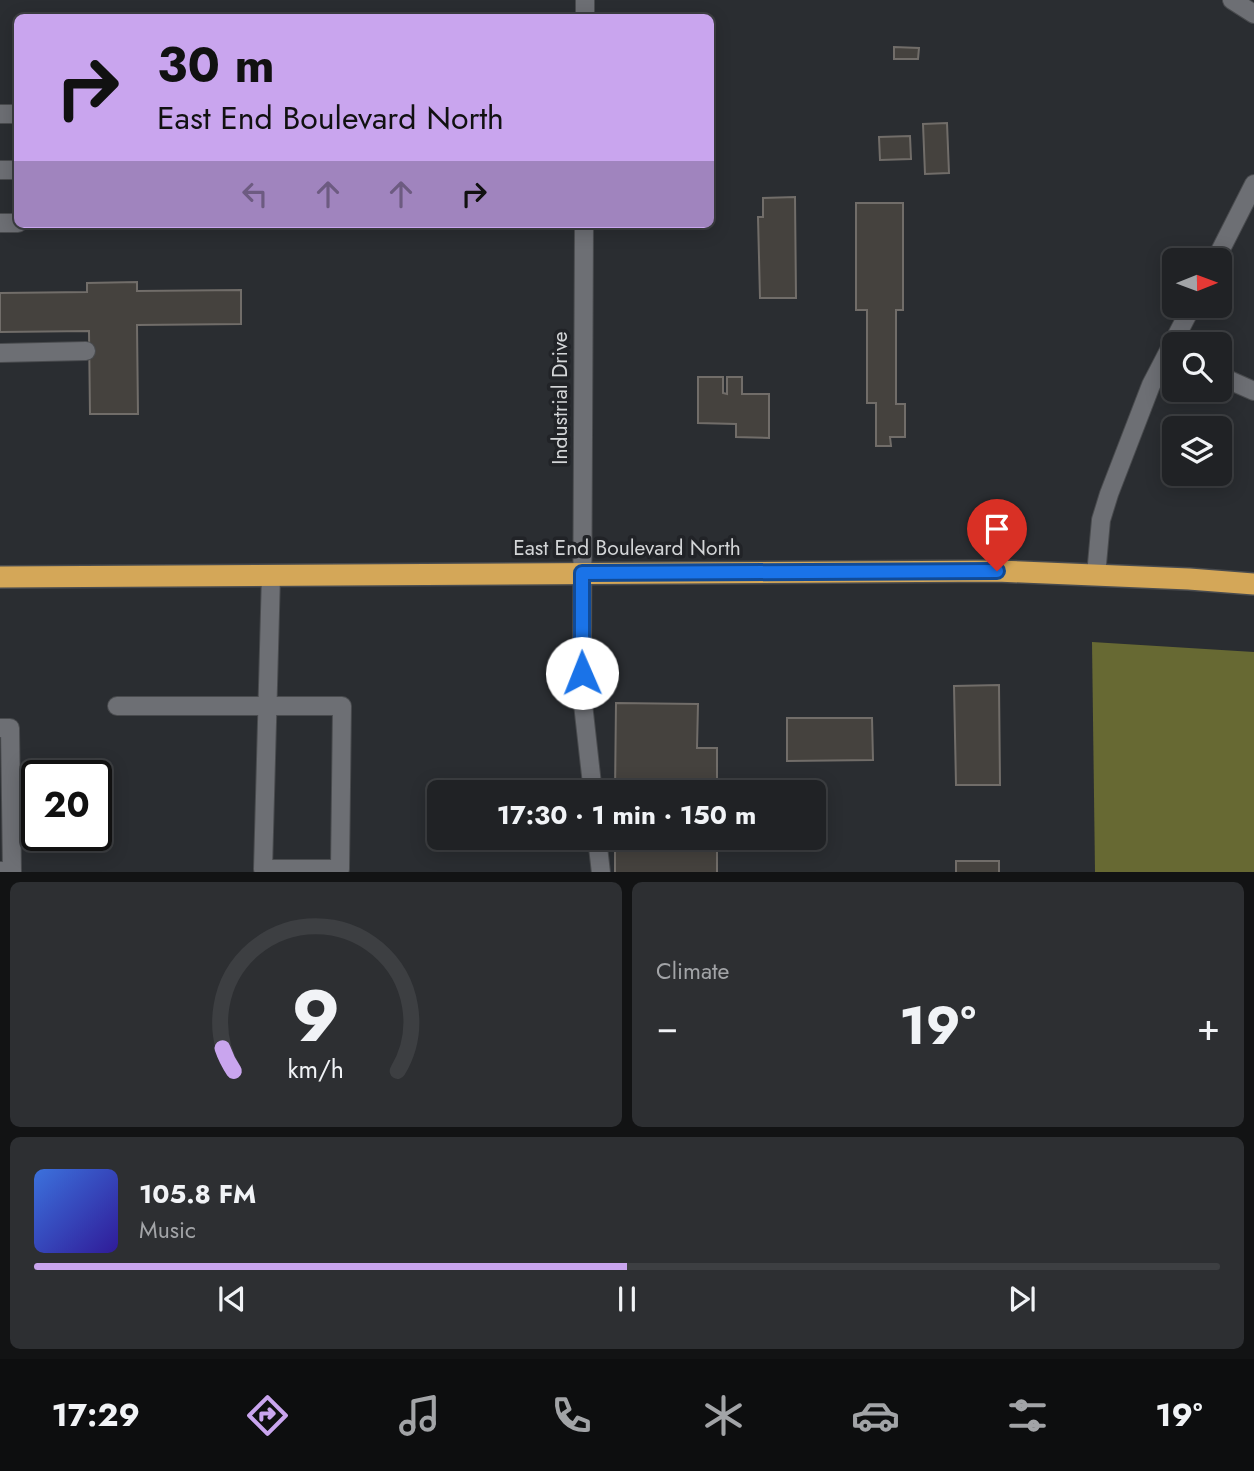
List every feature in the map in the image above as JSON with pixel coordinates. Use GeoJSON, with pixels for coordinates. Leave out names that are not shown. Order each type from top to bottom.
{"type":"FeatureCollection","features":[{"type":"Feature","properties":{"kind":"highway","name":"East End Boulevard North"},"geometry":{"type":"LineString","coordinates":[[0,577],[997,571],[1254,584]]}},
{"type":"Feature","properties":{"kind":"street"},"geometry":{"type":"LineString","coordinates":[[1232,0],[1254,14]]}},
{"type":"Feature","properties":{"kind":"street"},"geometry":{"type":"LineString","coordinates":[[1222,248],[1254,184]]}},
{"type":"Feature","properties":{"kind":"street","name":"Industrial Drive"},"geometry":{"type":"LineString","coordinates":[[584,228],[583,695],[592,780]]}},
{"type":"Feature","properties":{"kind":"street"},"geometry":{"type":"LineString","coordinates":[[0,353],[86,351]]}},
{"type":"Feature","properties":{"kind":"street"},"geometry":{"type":"LineString","coordinates":[[1096,575],[1101,520],[1109,494],[1151,385],[1162,368]]}},
{"type":"Feature","properties":{"kind":"street"},"geometry":{"type":"LineString","coordinates":[[1232,381],[1254,391]]}},
{"type":"Feature","properties":{"kind":"street"},"geometry":{"type":"LineString","coordinates":[[117,706],[268,707],[342,706],[340,869],[262,869],[268,707],[271,575]]}},
{"type":"Feature","properties":{"kind":"street"},"geometry":{"type":"LineString","coordinates":[[0,728],[10,728],[12,871],[0,872]]}},
{"type":"Feature","properties":{"kind":"street"},"geometry":{"type":"LineString","coordinates":[[598,850],[601,872]]}},
{"type":"Feature","properties":{"kind":"green space"},"geometry":{"type":"Polygon","coordinates":[[[1092,642],[1254,652],[1254,872],[1095,872],[1092,642]]]}},
{"type":"Feature","properties":{"kind":"building"},"geometry":{"type":"Polygon","coordinates":[[[894,47],[919,48],[918,59],[894,59],[894,47]]]}},
{"type":"Feature","properties":{"kind":"building"},"geometry":{"type":"Polygon","coordinates":[[[947,123],[949,173],[925,174],[923,124],[947,123]]]}},
{"type":"Feature","properties":{"kind":"building"},"geometry":{"type":"Polygon","coordinates":[[[910,136],[911,159],[880,160],[879,137],[910,136]]]}},
{"type":"Feature","properties":{"kind":"building"},"geometry":{"type":"Polygon","coordinates":[[[795,197],[796,298],[760,298],[758,217],[763,217],[763,198],[795,197]]]}},
{"type":"Feature","properties":{"kind":"building"},"geometry":{"type":"Polygon","coordinates":[[[856,203],[903,203],[903,310],[896,310],[896,404],[905,404],[905,437],[890,437],[891,446],[876,446],[876,403],[867,403],[867,310],[856,310],[856,203]]]}},
{"type":"Feature","properties":{"kind":"building"},"geometry":{"type":"Polygon","coordinates":[[[137,282],[137,291],[241,290],[241,324],[137,325],[138,414],[90,414],[89,331],[0,332],[0,293],[87,292],[87,283],[137,282]]]}},
{"type":"Feature","properties":{"kind":"building"},"geometry":{"type":"Polygon","coordinates":[[[698,377],[723,377],[723,393],[727,394],[727,377],[742,377],[742,394],[769,394],[769,438],[736,437],[736,424],[698,423],[698,377]]]}},
{"type":"Feature","properties":{"kind":"building"},"geometry":{"type":"Polygon","coordinates":[[[999,685],[1000,785],[956,785],[954,686],[999,685]]]}},
{"type":"Feature","properties":{"kind":"building"},"geometry":{"type":"Polygon","coordinates":[[[616,703],[698,704],[697,748],[717,748],[717,780],[615,780],[616,703]]]}},
{"type":"Feature","properties":{"kind":"building"},"geometry":{"type":"Polygon","coordinates":[[[787,718],[872,718],[873,760],[787,761],[787,718]]]}},
{"type":"Feature","properties":{"kind":"building"},"geometry":{"type":"Polygon","coordinates":[[[615,850],[717,850],[717,872],[615,872],[615,850]]]}},
{"type":"Feature","properties":{"kind":"building"},"geometry":{"type":"Polygon","coordinates":[[[956,861],[999,861],[999,872],[956,872],[956,861]]]}},
{"type":"Feature","properties":{"kind":"route"},"geometry":{"type":"LineString","coordinates":[[582,673],[582,573],[997,571]]}}]}
